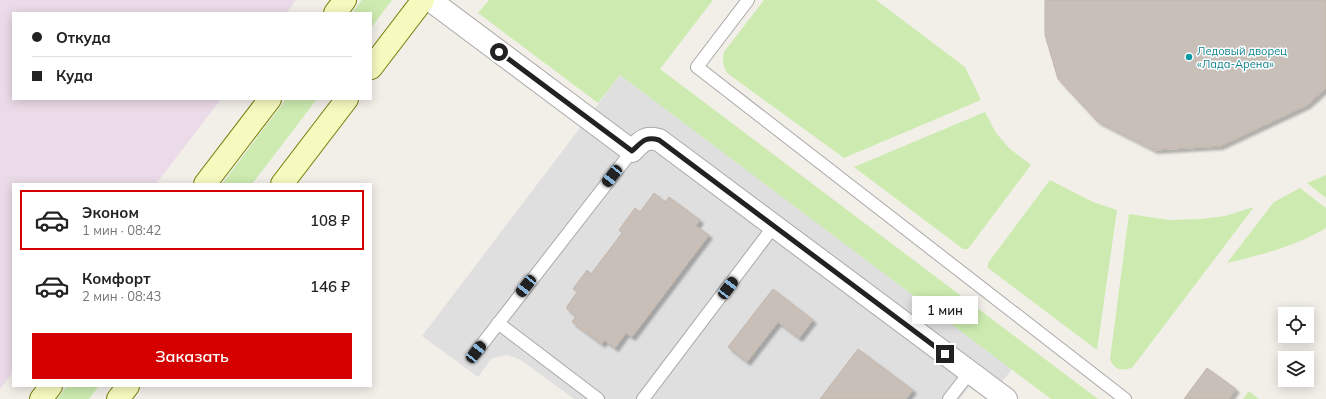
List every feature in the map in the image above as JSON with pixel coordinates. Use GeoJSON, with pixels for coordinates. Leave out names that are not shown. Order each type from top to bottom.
{"type":"FeatureCollection","features":[{"type":"Feature","properties":{"kind":"main road"},"geometry":{"type":"LineString","coordinates":[[336,12],[345,0]]}},
{"type":"Feature","properties":{"kind":"main road"},"geometry":{"type":"LineString","coordinates":[[372,67],[423,0]]}},
{"type":"Feature","properties":{"kind":"main road"},"geometry":{"type":"LineString","coordinates":[[206,183],[269,100]]}},
{"type":"Feature","properties":{"kind":"main road"},"geometry":{"type":"LineString","coordinates":[[283,183],[346,100]]}},
{"type":"Feature","properties":{"kind":"main road"},"geometry":{"type":"LineString","coordinates":[[41,399],[50,387]]}},
{"type":"Feature","properties":{"kind":"main road"},"geometry":{"type":"LineString","coordinates":[[118,399],[127,387]]}},
{"type":"Feature","properties":{"kind":"street"},"geometry":{"type":"LineString","coordinates":[[430,0],[632,151],[642,141],[650,138],[659,140],[1006,399]]}},
{"type":"Feature","properties":{"kind":"lane"},"geometry":{"type":"LineString","coordinates":[[748,0],[697,67],[1125,399]]}},
{"type":"Feature","properties":{"kind":"lane"},"geometry":{"type":"LineString","coordinates":[[476,352],[632,151]]}},
{"type":"Feature","properties":{"kind":"lane"},"geometry":{"type":"LineString","coordinates":[[643,399],[774,226]]}},
{"type":"Feature","properties":{"kind":"lane"},"geometry":{"type":"LineString","coordinates":[[498,323],[598,399]]}},
{"type":"Feature","properties":{"kind":"lane"},"geometry":{"type":"LineString","coordinates":[[949,399],[970,372]]}},
{"type":"Feature","properties":{"kind":"shaded area"},"geometry":{"type":"Polygon","coordinates":[[[0,0],[296,0],[287,12],[12,12],[12,100],[220,100],[157,183],[12,183],[12,373],[0,389],[0,0]]]}},
{"type":"Feature","properties":{"kind":"shaded area"},"geometry":{"type":"Polygon","coordinates":[[[620,75],[1012,369],[989,399],[986,399],[969,387],[960,399],[574,399],[521,360],[507,355],[492,358],[478,377],[422,336],[620,75]]]}},
{"type":"Feature","properties":{"kind":"green space"},"geometry":{"type":"Polygon","coordinates":[[[362,0],[392,0],[372,27],[372,12],[353,12],[362,0]]]}},
{"type":"Feature","properties":{"kind":"green space"},"geometry":{"type":"Polygon","coordinates":[[[489,0],[713,0],[660,69],[1098,399],[1051,399],[620,75],[598,103],[478,13],[489,0]]]}},
{"type":"Feature","properties":{"kind":"green space"},"geometry":{"type":"Polygon","coordinates":[[[764,0],[876,0],[965,67],[981,100],[844,158],[727,73],[723,62],[724,52],[764,0]]]}},
{"type":"Feature","properties":{"kind":"green space"},"geometry":{"type":"Polygon","coordinates":[[[285,100],[316,100],[253,183],[223,183],[285,100]]]}},
{"type":"Feature","properties":{"kind":"green space"},"geometry":{"type":"Polygon","coordinates":[[[985,112],[996,133],[1010,149],[1031,165],[968,249],[963,249],[854,167],[985,112]]]}},
{"type":"Feature","properties":{"kind":"green space"},"geometry":{"type":"Polygon","coordinates":[[[1326,175],[1326,198],[1307,183],[1326,175]]]}},
{"type":"Feature","properties":{"kind":"green space"},"geometry":{"type":"Polygon","coordinates":[[[1050,180],[1093,202],[1117,210],[1097,350],[988,268],[988,263],[1050,180]]]}},
{"type":"Feature","properties":{"kind":"green space"},"geometry":{"type":"Polygon","coordinates":[[[1300,188],[1326,208],[1326,228],[1290,245],[1227,263],[1274,202],[1300,188]]]}},
{"type":"Feature","properties":{"kind":"green space"},"geometry":{"type":"Polygon","coordinates":[[[1254,207],[1132,368],[1118,369],[1110,359],[1129,214],[1169,220],[1200,219],[1225,216],[1254,207]]]}},
{"type":"Feature","properties":{"kind":"green space"},"geometry":{"type":"Polygon","coordinates":[[[66,387],[98,387],[89,399],[57,399],[66,387]]]}},
{"type":"Feature","properties":{"kind":"green space"},"geometry":{"type":"Polygon","coordinates":[[[1249,391],[1259,399],[1243,399],[1249,391]]]}},
{"type":"Feature","properties":{"kind":"building","name":"Ледовый дворец «Лада-Арена»"},"geometry":{"type":"Polygon","coordinates":[[[1045,0],[1326,0],[1326,88],[1307,105],[1220,146],[1154,150],[1097,121],[1058,79],[1045,35],[1045,0]]]}},
{"type":"Feature","properties":{"kind":"building"},"geometry":{"type":"Polygon","coordinates":[[[654,193],[665,202],[669,197],[700,220],[696,226],[709,235],[632,337],[626,333],[615,348],[604,340],[602,344],[572,322],[576,316],[566,308],[577,292],[573,289],[587,270],[591,274],[622,233],[619,230],[635,208],[640,212],[654,193]]]}},
{"type":"Feature","properties":{"kind":"building"},"geometry":{"type":"Polygon","coordinates":[[[773,289],[813,320],[799,338],[778,322],[747,362],[728,347],[773,289]]]}},
{"type":"Feature","properties":{"kind":"building"},"geometry":{"type":"Polygon","coordinates":[[[858,349],[913,390],[906,399],[820,399],[858,349]]]}},
{"type":"Feature","properties":{"kind":"building"},"geometry":{"type":"Polygon","coordinates":[[[1207,368],[1236,389],[1229,399],[1184,399],[1207,368]]]}},
{"type":"Feature","properties":{"kind":"place","name":"Ледовый дворец «Лада-Арена»"},"geometry":{"type":"Point","coordinates":[1189,57]}},
{"type":"Feature","properties":{"kind":"route"},"geometry":{"type":"LineString","coordinates":[[499,52],[632,151],[642,141],[650,138],[659,140],[945,354]]}}]}
